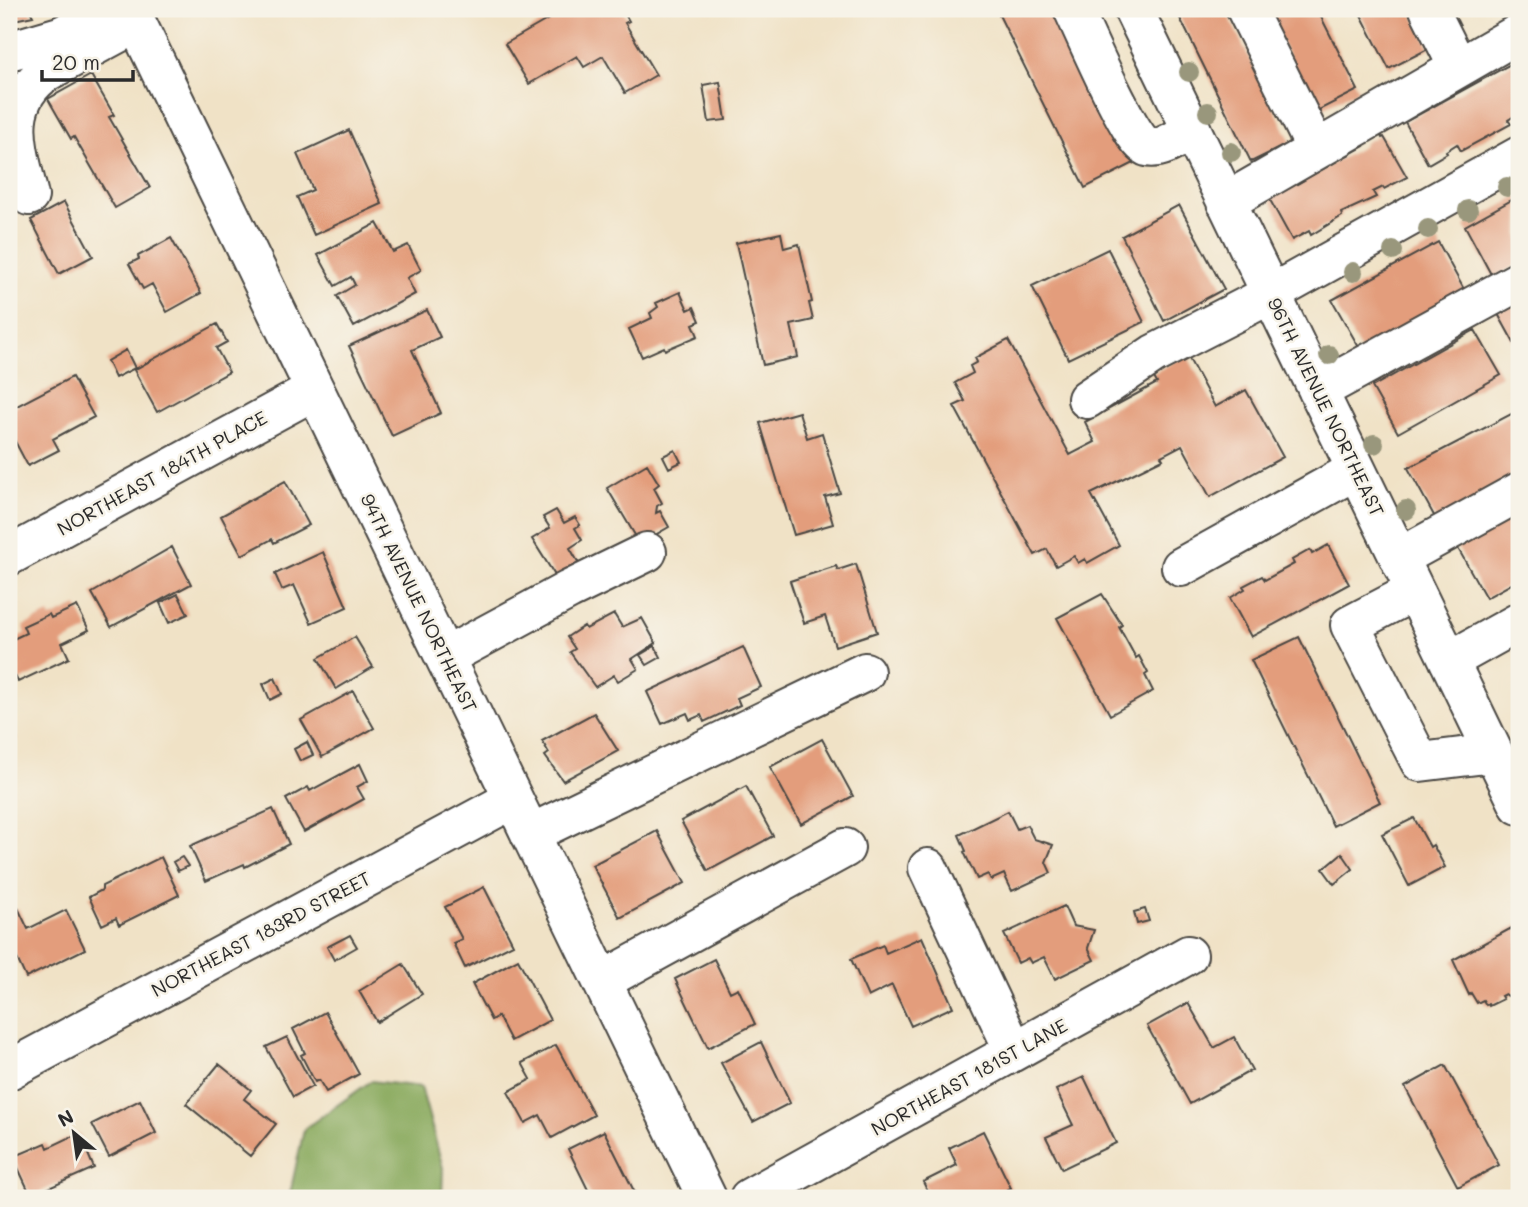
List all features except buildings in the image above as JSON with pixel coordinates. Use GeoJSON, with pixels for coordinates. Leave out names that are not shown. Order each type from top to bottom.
{"type":"FeatureCollection","features":[{"type":"Feature","properties":{"kind":"street"},"geometry":{"type":"LineString","coordinates":[[1073,9],[1141,144],[1150,148],[1159,147],[1192,130]]}},
{"type":"Feature","properties":{"kind":"street","name":"96TH AVENUE NORTHEAST"},"geometry":{"type":"LineString","coordinates":[[1133,9],[1519,805]]}},
{"type":"Feature","properties":{"kind":"street"},"geometry":{"type":"LineString","coordinates":[[1246,9],[1316,149]]}},
{"type":"Feature","properties":{"kind":"street"},"geometry":{"type":"LineString","coordinates":[[1429,9],[1458,67]]}},
{"type":"Feature","properties":{"kind":"street"},"geometry":{"type":"LineString","coordinates":[[9,51],[128,14]]}},
{"type":"Feature","properties":{"kind":"street"},"geometry":{"type":"LineString","coordinates":[[29,196],[14,122],[26,91],[36,78],[128,14]]}},
{"type":"Feature","properties":{"kind":"street","name":"94TH AVENUE NORTHEAST"},"geometry":{"type":"LineString","coordinates":[[128,14],[315,390],[602,982],[697,1195]]}},
{"type":"Feature","properties":{"kind":"street"},"geometry":{"type":"LineString","coordinates":[[1226,202],[1519,33]]}},
{"type":"Feature","properties":{"kind":"street"},"geometry":{"type":"LineString","coordinates":[[1087,399],[1154,354],[1271,294],[1519,156]]}},
{"type":"Feature","properties":{"kind":"street"},"geometry":{"type":"LineString","coordinates":[[1318,391],[1519,281]]}},
{"type":"Feature","properties":{"kind":"street","name":"NORTHEAST 184TH PLACE"},"geometry":{"type":"LineString","coordinates":[[9,556],[315,390]]}},
{"type":"Feature","properties":{"kind":"street"},"geometry":{"type":"LineString","coordinates":[[1181,568],[1356,470]]}},
{"type":"Feature","properties":{"kind":"street"},"geometry":{"type":"LineString","coordinates":[[1494,753],[1420,762],[1350,625],[1407,574],[1519,492]]}},
{"type":"Feature","properties":{"kind":"street"},"geometry":{"type":"LineString","coordinates":[[444,657],[647,552]]}},
{"type":"Feature","properties":{"kind":"street"},"geometry":{"type":"LineString","coordinates":[[1449,661],[1519,622]]}},
{"type":"Feature","properties":{"kind":"street"},"geometry":{"type":"LineString","coordinates":[[530,834],[865,672]]}},
{"type":"Feature","properties":{"kind":"street","name":"NORTHEAST 183RD STREET"},"geometry":{"type":"LineString","coordinates":[[9,1070],[513,799]]}},
{"type":"Feature","properties":{"kind":"street"},"geometry":{"type":"LineString","coordinates":[[602,982],[845,848]]}},
{"type":"Feature","properties":{"kind":"street"},"geometry":{"type":"LineString","coordinates":[[928,868],[1014,1051]]}},
{"type":"Feature","properties":{"kind":"street","name":"NORTHEAST 181ST LANE"},"geometry":{"type":"LineString","coordinates":[[749,1198],[1188,955]]}},
{"type":"Feature","properties":{"kind":"green space"},"geometry":{"type":"Polygon","coordinates":[[[371,1081],[421,1087],[443,1168],[442,1198],[289,1198],[304,1129],[371,1081]]]}}]}
